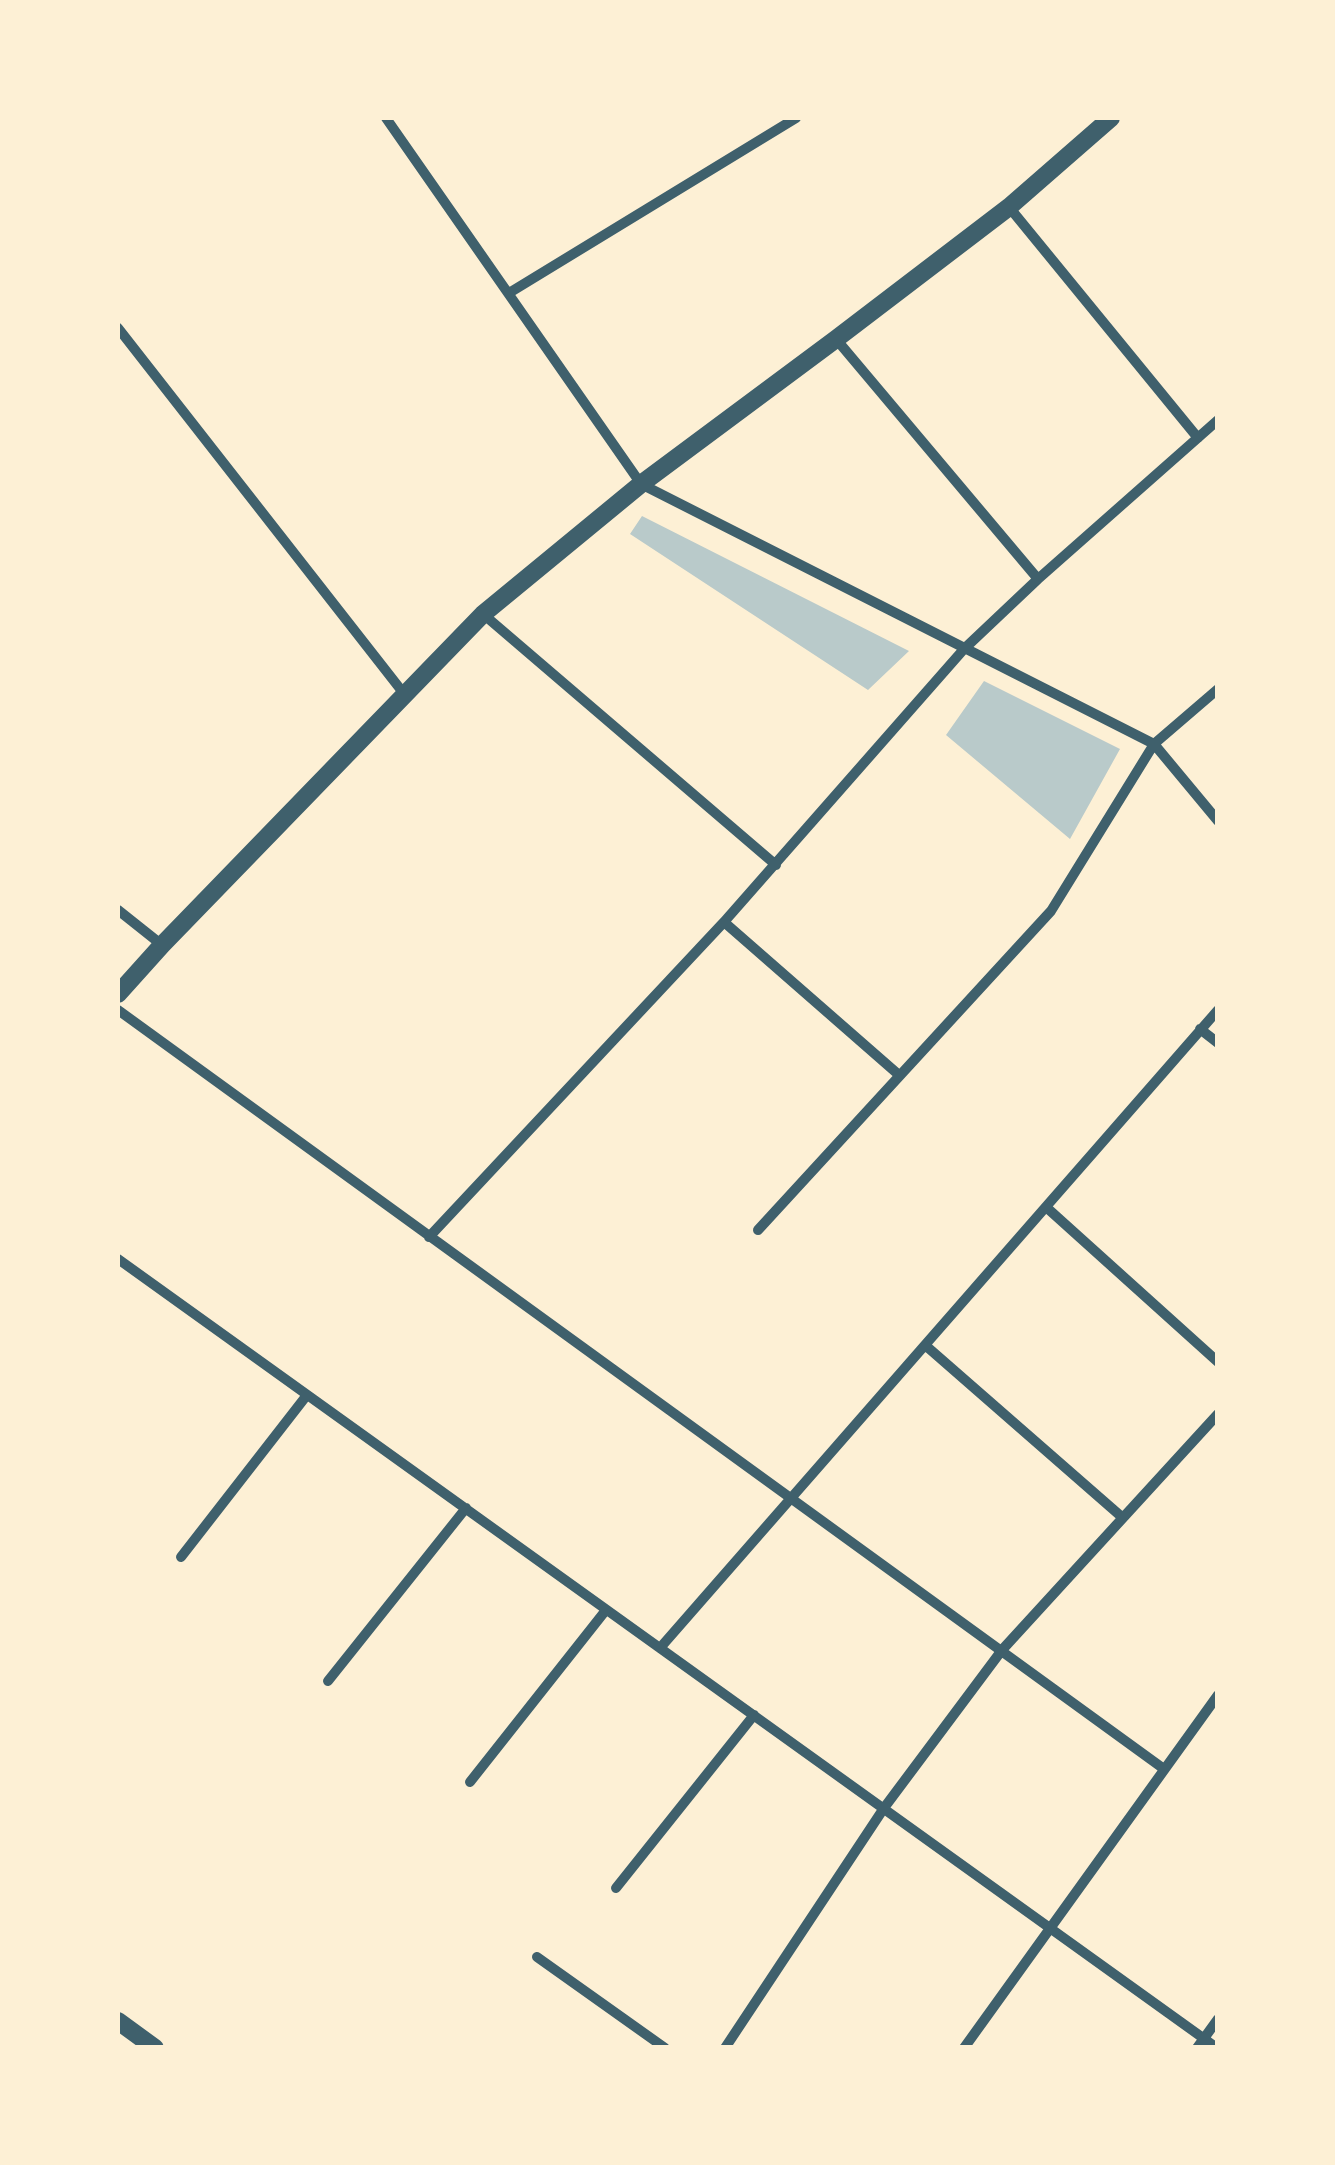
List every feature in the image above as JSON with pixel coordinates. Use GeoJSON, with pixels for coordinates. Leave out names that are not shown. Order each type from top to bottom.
{"type":"FeatureCollection","features":[{"type":"Feature","properties":{"kind":"street"},"geometry":{"type":"LineString","coordinates":[[386,118],[640,484],[1154,744],[1218,820]]}},
{"type":"Feature","properties":{"kind":"street"},"geometry":{"type":"LineString","coordinates":[[508,293],[796,118]]}},
{"type":"Feature","properties":{"kind":"street"},"geometry":{"type":"LineString","coordinates":[[118,994],[483,614],[640,484],[1009,207],[1111,118]]}},
{"type":"Feature","properties":{"kind":"street"},"geometry":{"type":"LineString","coordinates":[[1009,207],[1198,438]]}},
{"type":"Feature","properties":{"kind":"street"},"geometry":{"type":"LineString","coordinates":[[118,328],[405,695]]}},
{"type":"Feature","properties":{"kind":"street"},"geometry":{"type":"LineString","coordinates":[[836,340],[1038,579]]}},
{"type":"Feature","properties":{"kind":"street"},"geometry":{"type":"LineString","coordinates":[[430,1236],[724,922],[964,649],[1218,420]]}},
{"type":"Feature","properties":{"kind":"street"},"geometry":{"type":"LineString","coordinates":[[483,614],[776,864]]}},
{"type":"Feature","properties":{"kind":"street"},"geometry":{"type":"LineString","coordinates":[[758,1230],[1051,911],[1154,744],[1218,689]]}},
{"type":"Feature","properties":{"kind":"street"},"geometry":{"type":"LineString","coordinates":[[118,910],[162,946]]}},
{"type":"Feature","properties":{"kind":"street"},"geometry":{"type":"LineString","coordinates":[[724,922],[899,1075]]}},
{"type":"Feature","properties":{"kind":"street"},"geometry":{"type":"LineString","coordinates":[[118,1010],[1164,1769]]}},
{"type":"Feature","properties":{"kind":"street"},"geometry":{"type":"LineString","coordinates":[[660,1648],[1218,1010]]}},
{"type":"Feature","properties":{"kind":"street"},"geometry":{"type":"LineString","coordinates":[[1200,1029],[1218,1043]]}},
{"type":"Feature","properties":{"kind":"street"},"geometry":{"type":"LineString","coordinates":[[1046,1206],[1218,1362]]}},
{"type":"Feature","properties":{"kind":"street"},"geometry":{"type":"LineString","coordinates":[[118,1259],[1050,1927],[1200,2043],[1218,2048]]}},
{"type":"Feature","properties":{"kind":"street"},"geometry":{"type":"LineString","coordinates":[[925,1345],[1123,1518]]}},
{"type":"Feature","properties":{"kind":"street"},"geometry":{"type":"LineString","coordinates":[[180,1557],[307,1394]]}},
{"type":"Feature","properties":{"kind":"street"},"geometry":{"type":"LineString","coordinates":[[725,2048],[884,1808],[1002,1650],[1218,1414]]}},
{"type":"Feature","properties":{"kind":"street"},"geometry":{"type":"LineString","coordinates":[[328,1682],[466,1508]]}},
{"type":"Feature","properties":{"kind":"street"},"geometry":{"type":"LineString","coordinates":[[470,1782],[606,1610]]}},
{"type":"Feature","properties":{"kind":"street"},"geometry":{"type":"LineString","coordinates":[[964,2048],[1218,1695]]}},
{"type":"Feature","properties":{"kind":"street"},"geometry":{"type":"LineString","coordinates":[[616,1888],[754,1715]]}},
{"type":"Feature","properties":{"kind":"street"},"geometry":{"type":"LineString","coordinates":[[537,1957],[665,2048]]}},
{"type":"Feature","properties":{"kind":"street"},"geometry":{"type":"LineString","coordinates":[[1200,2043],[1218,2019]]}},
{"type":"Feature","properties":{"kind":"street"},"geometry":{"type":"LineString","coordinates":[[118,2021],[156,2048]]}},
{"type":"Feature","properties":{"kind":"shaded area"},"geometry":{"type":"Polygon","coordinates":[[[642,516],[909,651],[868,690],[630,534],[642,516]]]}},
{"type":"Feature","properties":{"kind":"shaded area"},"geometry":{"type":"Polygon","coordinates":[[[984,681],[1120,749],[1070,839],[946,735],[984,681]]]}}]}
